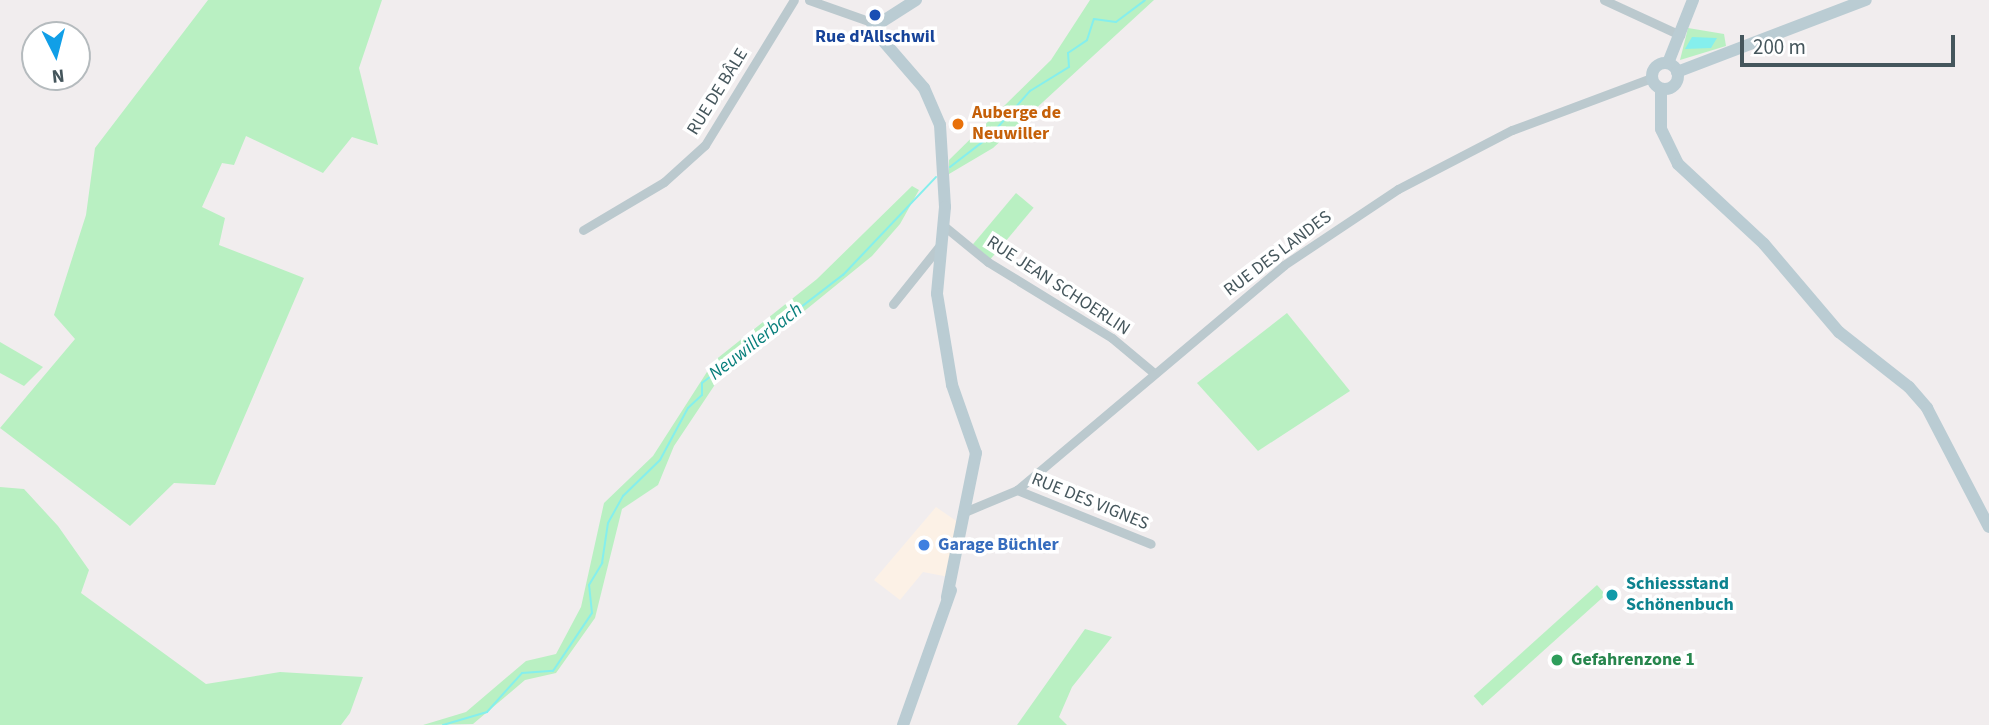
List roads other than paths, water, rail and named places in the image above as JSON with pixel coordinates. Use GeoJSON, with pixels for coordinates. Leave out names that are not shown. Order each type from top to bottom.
{"type":"FeatureCollection","features":[{"type":"Feature","properties":{"kind":"street","name":"RUE DE BÂLE"},"geometry":{"type":"LineString","coordinates":[[583,230],[657,186],[705,145],[794,0]]}},
{"type":"Feature","properties":{"kind":"street"},"geometry":{"type":"LineString","coordinates":[[809,0],[874,23],[916,0]]}},
{"type":"Feature","properties":{"kind":"street"},"geometry":{"type":"LineString","coordinates":[[1604,0],[1680,35]]}},
{"type":"Feature","properties":{"kind":"street"},"geometry":{"type":"LineString","coordinates":[[1630,11],[1636,0]]}},
{"type":"Feature","properties":{"kind":"street"},"geometry":{"type":"LineString","coordinates":[[1661,89],[1673,86],[1673,67],[1680,35],[1693,0]]}},
{"type":"Feature","properties":{"kind":"street"},"geometry":{"type":"LineString","coordinates":[[1866,0],[1673,67],[1656,66],[1651,78],[1661,89],[1661,129],[1678,164],[1773,254],[1839,332],[1927,408],[1989,527]]}},
{"type":"Feature","properties":{"kind":"street"},"geometry":{"type":"LineString","coordinates":[[874,23],[875,36],[938,112],[944,226],[937,294],[944,350],[976,453],[947,597],[904,725]]}},
{"type":"Feature","properties":{"kind":"street","name":"RUE DES LANDES"},"geometry":{"type":"LineString","coordinates":[[962,513],[1017,490],[1284,265],[1425,173],[1512,130],[1651,78]]}},
{"type":"Feature","properties":{"kind":"street","name":"RUE JEAN SCHOERLIN"},"geometry":{"type":"LineString","coordinates":[[944,226],[988,262],[1112,338],[1154,373]]}},
{"type":"Feature","properties":{"kind":"street"},"geometry":{"type":"LineString","coordinates":[[893,304],[941,244]]}},
{"type":"Feature","properties":{"kind":"street","name":"RUE DES VIGNES"},"geometry":{"type":"LineString","coordinates":[[1017,490],[1151,544]]}},
{"type":"Feature","properties":{"kind":"water"},"geometry":{"type":"Polygon","coordinates":[[[1692,37],[1717,38],[1711,48],[1685,49],[1692,37]]]}},
{"type":"Feature","properties":{"kind":"waterway","name":"Neuwillerbach"},"geometry":{"type":"LineString","coordinates":[[950,167],[989,137],[1030,91],[1069,67],[1068,53],[1087,40],[1094,19],[1116,22],[1145,0]]}},
{"type":"Feature","properties":{"kind":"waterway","name":"Neuwillerbach"},"geometry":{"type":"LineString","coordinates":[[443,725],[487,712],[522,673],[553,671],[592,613],[589,585],[602,563],[608,523],[623,496],[660,460],[688,408],[702,395],[702,383],[843,275],[936,177]]}},
{"type":"Feature","properties":{"kind":"place","name":"Rue d'Allschwil"},"geometry":{"type":"Point","coordinates":[875,15]}},
{"type":"Feature","properties":{"kind":"place","name":"Auberge de Neuwiller"},"geometry":{"type":"Point","coordinates":[958,124]}},
{"type":"Feature","properties":{"kind":"place","name":"Garage Büchler"},"geometry":{"type":"Point","coordinates":[924,545]}},
{"type":"Feature","properties":{"kind":"place","name":"Schiessstand Schönenbuch"},"geometry":{"type":"Point","coordinates":[1612,595]}},
{"type":"Feature","properties":{"kind":"place","name":"Gefahrenzone 1"},"geometry":{"type":"Point","coordinates":[1557,660]}}]}
